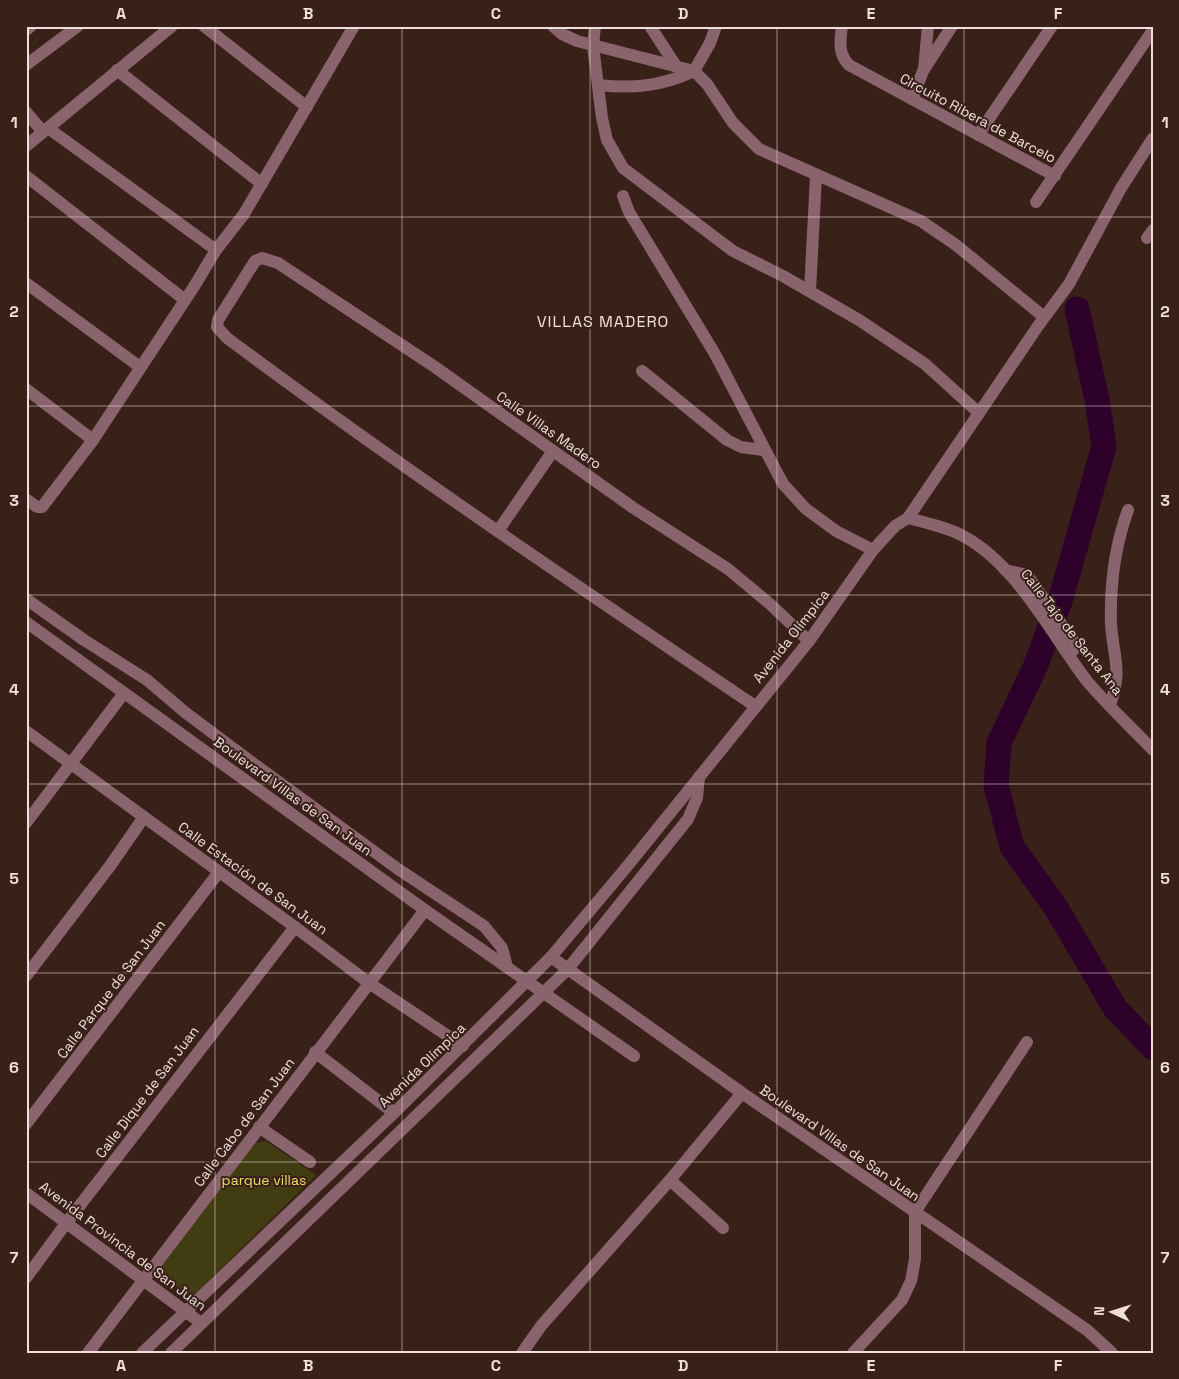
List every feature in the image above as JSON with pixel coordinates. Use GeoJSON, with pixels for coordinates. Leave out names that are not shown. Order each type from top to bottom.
{"type":"FeatureCollection","features":[{"type":"Feature","properties":{"kind":"street"},"geometry":{"type":"LineString","coordinates":[[26,30],[31,26]]}},
{"type":"Feature","properties":{"kind":"street"},"geometry":{"type":"LineString","coordinates":[[26,65],[78,26]]}},
{"type":"Feature","properties":{"kind":"street"},"geometry":{"type":"LineString","coordinates":[[26,146],[172,26]]}},
{"type":"Feature","properties":{"kind":"street"},"geometry":{"type":"LineString","coordinates":[[204,26],[307,107]]}},
{"type":"Feature","properties":{"kind":"street"},"geometry":{"type":"LineString","coordinates":[[26,499],[37,507],[42,508],[93,440],[216,250],[244,214],[354,26]]}},
{"type":"Feature","properties":{"kind":"street"},"geometry":{"type":"LineString","coordinates":[[553,26],[562,34],[593,46],[694,71],[707,84],[733,124],[759,149],[816,176],[921,221],[956,245],[1044,318]]}},
{"type":"Feature","properties":{"kind":"street"},"geometry":{"type":"LineString","coordinates":[[594,26],[593,46],[607,140],[623,168],[733,251],[858,320],[925,364],[978,413]]}},
{"type":"Feature","properties":{"kind":"street"},"geometry":{"type":"LineString","coordinates":[[650,26],[676,66]]}},
{"type":"Feature","properties":{"kind":"street"},"geometry":{"type":"LineString","coordinates":[[598,85],[650,86],[673,81],[694,71],[710,43],[716,26]]}},
{"type":"Feature","properties":{"kind":"street","name":"Circuito Ribera de Barcelo"},"geometry":{"type":"LineString","coordinates":[[842,26],[842,59],[849,66],[1055,176],[1153,30]]}},
{"type":"Feature","properties":{"kind":"street"},"geometry":{"type":"LineString","coordinates":[[923,71],[928,26]]}},
{"type":"Feature","properties":{"kind":"street"},"geometry":{"type":"LineString","coordinates":[[912,99],[923,71],[952,26]]}},
{"type":"Feature","properties":{"kind":"street"},"geometry":{"type":"LineString","coordinates":[[978,135],[1052,26]]}},
{"type":"Feature","properties":{"kind":"street"},"geometry":{"type":"LineString","coordinates":[[117,70],[262,184]]}},
{"type":"Feature","properties":{"kind":"street"},"geometry":{"type":"LineString","coordinates":[[26,112],[46,130],[216,250]]}},
{"type":"Feature","properties":{"kind":"street","name":"Avenida Olímpica"},"geometry":{"type":"LineString","coordinates":[[142,1353],[394,1113],[527,982],[551,957],[626,869],[809,641],[873,550],[894,526],[908,518],[978,413],[1069,284],[1121,188],[1153,138]]}},
{"type":"Feature","properties":{"kind":"street"},"geometry":{"type":"LineString","coordinates":[[26,176],[185,300]]}},
{"type":"Feature","properties":{"kind":"street"},"geometry":{"type":"LineString","coordinates":[[810,292],[816,176]]}},
{"type":"Feature","properties":{"kind":"street"},"geometry":{"type":"LineString","coordinates":[[1036,202],[1055,176]]}},
{"type":"Feature","properties":{"kind":"street"},"geometry":{"type":"LineString","coordinates":[[622,196],[629,212],[658,256],[715,354],[763,450],[783,484],[806,509],[836,531],[873,550]]}},
{"type":"Feature","properties":{"kind":"street","name":"Calle Villas Madero"},"geometry":{"type":"LineString","coordinates":[[498,531],[308,398],[220,332],[217,327],[223,312],[250,270],[262,258],[278,263],[435,367],[632,507],[728,570],[770,604],[809,641]]}},
{"type":"Feature","properties":{"kind":"street"},"geometry":{"type":"LineString","coordinates":[[26,283],[140,367]]}},
{"type":"Feature","properties":{"kind":"street"},"geometry":{"type":"LineString","coordinates":[[642,371],[727,440],[741,446],[763,450]]}},
{"type":"Feature","properties":{"kind":"street"},"geometry":{"type":"LineString","coordinates":[[26,389],[93,440]]}},
{"type":"Feature","properties":{"kind":"street"},"geometry":{"type":"LineString","coordinates":[[553,452],[498,531],[755,706]]}},
{"type":"Feature","properties":{"kind":"street"},"geometry":{"type":"LineString","coordinates":[[1110,705],[1117,686],[1118,672],[1111,624],[1114,572],[1120,533],[1128,510]]}},
{"type":"Feature","properties":{"kind":"street","name":"Calle Tajo de Santa Ana"},"geometry":{"type":"LineString","coordinates":[[908,518],[956,532],[976,545],[1005,570],[1024,590],[1073,650],[1088,681],[1153,750]]}},
{"type":"Feature","properties":{"kind":"street"},"geometry":{"type":"LineString","coordinates":[[1005,570],[1027,575],[1073,650]]}},
{"type":"Feature","properties":{"kind":"street"},"geometry":{"type":"LineString","coordinates":[[26,599],[84,640],[146,680],[186,713],[398,869],[484,926],[502,948],[507,967]]}},
{"type":"Feature","properties":{"kind":"street","name":"Boulevard Villas de San Juan"},"geometry":{"type":"LineString","coordinates":[[26,622],[425,910],[634,1056]]}},
{"type":"Feature","properties":{"kind":"street"},"geometry":{"type":"LineString","coordinates":[[26,823],[124,693]]}},
{"type":"Feature","properties":{"kind":"street","name":"Calle Estación de San Juan"},"geometry":{"type":"LineString","coordinates":[[26,731],[369,983],[463,1046]]}},
{"type":"Feature","properties":{"kind":"street"},"geometry":{"type":"LineString","coordinates":[[171,1353],[567,970],[684,825],[694,808],[700,788],[699,777]]}},
{"type":"Feature","properties":{"kind":"street"},"geometry":{"type":"LineString","coordinates":[[26,976],[144,818]]}},
{"type":"Feature","properties":{"kind":"street","name":"Calle Parque de San Juan"},"geometry":{"type":"LineString","coordinates":[[26,1124],[219,872]]}},
{"type":"Feature","properties":{"kind":"street","name":"Calle Cabo de San Juan"},"geometry":{"type":"LineString","coordinates":[[88,1353],[315,1052],[425,910]]}},
{"type":"Feature","properties":{"kind":"street","name":"Calle Dique de San Juan"},"geometry":{"type":"LineString","coordinates":[[26,1278],[67,1222],[295,927]]}},
{"type":"Feature","properties":{"kind":"street","name":"Boulevard Villas de San Juan"},"geometry":{"type":"LineString","coordinates":[[551,957],[742,1093],[1087,1330],[1112,1353]]}},
{"type":"Feature","properties":{"kind":"street"},"geometry":{"type":"LineString","coordinates":[[853,1353],[902,1300],[911,1281],[915,1259],[915,1212],[1027,1042]]}},
{"type":"Feature","properties":{"kind":"street"},"geometry":{"type":"LineString","coordinates":[[315,1052],[394,1113]]}},
{"type":"Feature","properties":{"kind":"street"},"geometry":{"type":"LineString","coordinates":[[522,1353],[541,1326],[670,1180],[742,1093]]}},
{"type":"Feature","properties":{"kind":"street"},"geometry":{"type":"LineString","coordinates":[[259,1127],[310,1162]]}},
{"type":"Feature","properties":{"kind":"street"},"geometry":{"type":"LineString","coordinates":[[670,1180],[723,1228]]}},
{"type":"Feature","properties":{"kind":"street","name":"Avenida Provincia de San Juan"},"geometry":{"type":"LineString","coordinates":[[26,1193],[201,1323]]}},
{"type":"Feature","properties":{"kind":"green space","name":"parque villas"},"geometry":{"type":"Polygon","coordinates":[[[266,1141],[316,1175],[192,1297],[157,1273],[251,1144],[266,1141]]]}},
{"type":"Feature","properties":{"kind":"waterway"},"geometry":{"type":"LineString","coordinates":[[1077,309],[1097,400],[1104,446],[1060,601],[1035,667],[999,743],[996,785],[1012,847],[1055,906],[1115,1008],[1153,1048]]}},
{"type":"Feature","properties":{"kind":"district","name":"VILLAS MADERO"},"geometry":{"type":"Point","coordinates":[603,321]}}]}
